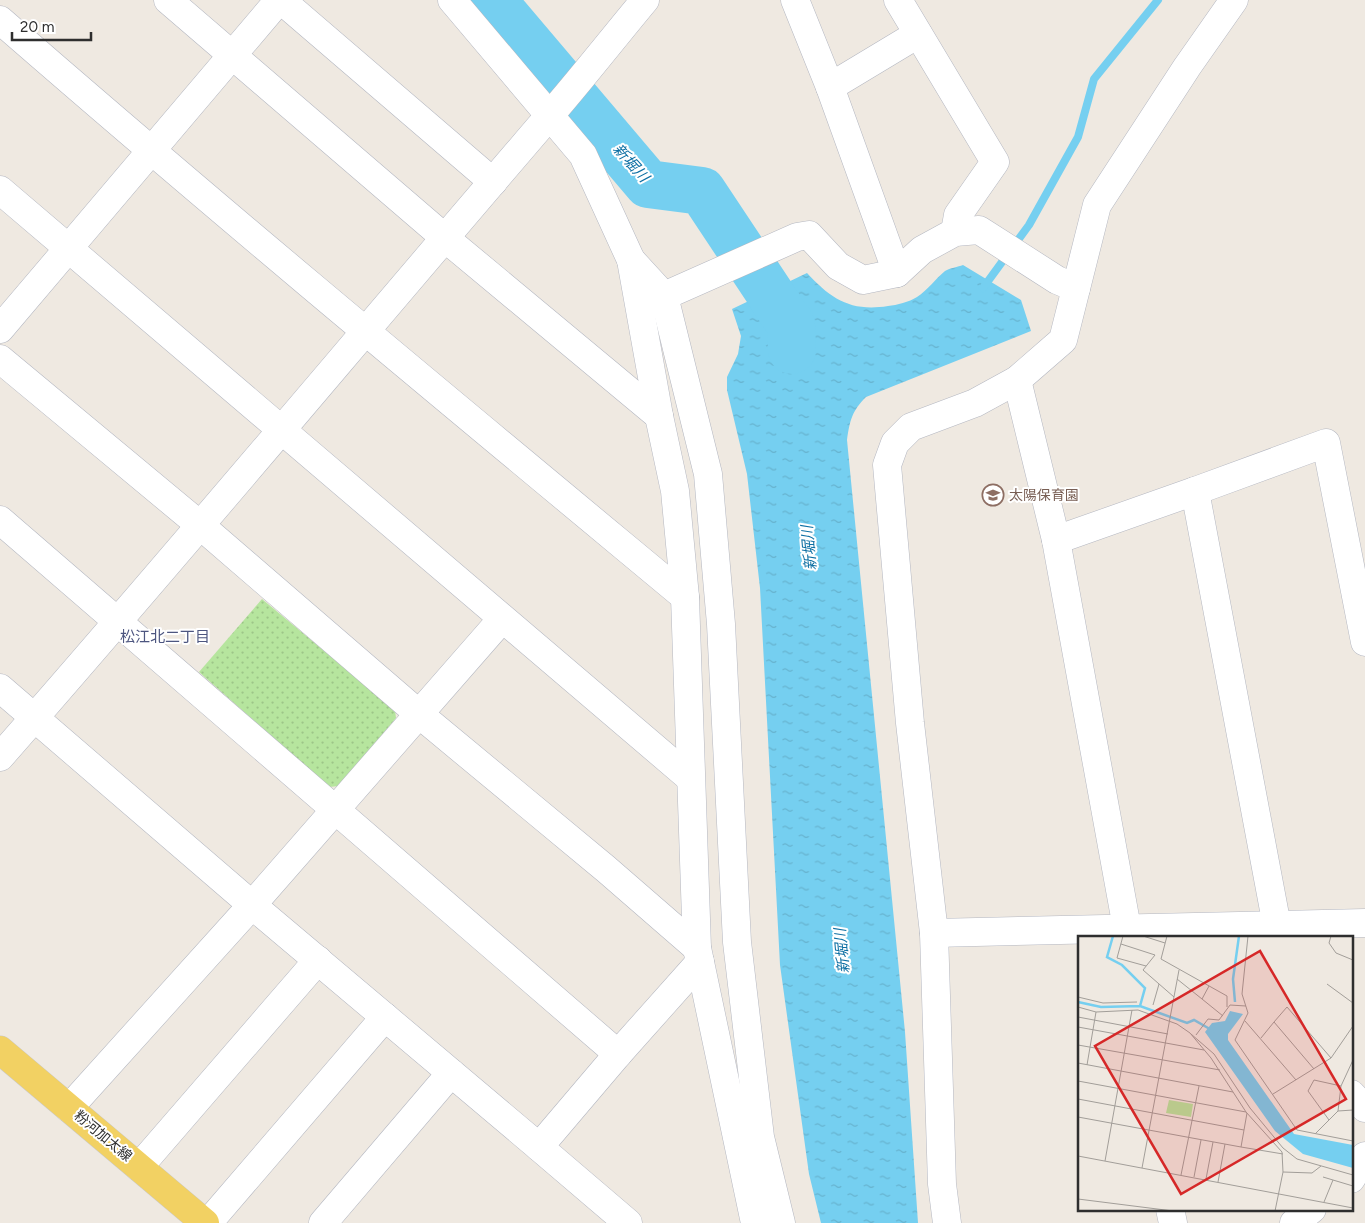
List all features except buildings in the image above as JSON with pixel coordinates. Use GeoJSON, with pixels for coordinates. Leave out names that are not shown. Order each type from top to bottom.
{"type":"FeatureCollection","features":[{"type":"Feature","properties":{"kind":"main road","name":"粉河加太線"},"geometry":{"type":"LineString","coordinates":[[0,1050],[206,1223]]}},
{"type":"Feature","properties":{"kind":"street"},"geometry":{"type":"LineString","coordinates":[[168,0],[445,238],[659,416]]}},
{"type":"Feature","properties":{"kind":"street"},"geometry":{"type":"LineString","coordinates":[[0,329],[280,0],[493,182]]}},
{"type":"Feature","properties":{"kind":"street"},"geometry":{"type":"LineString","coordinates":[[452,0],[553,111],[582,155],[631,260],[659,416],[676,491],[685,597],[690,778],[699,955],[755,1223]]}},
{"type":"Feature","properties":{"kind":"street"},"geometry":{"type":"LineString","coordinates":[[0,757],[201,526],[645,0]]}},
{"type":"Feature","properties":{"kind":"street"},"geometry":{"type":"LineString","coordinates":[[795,0],[830,87],[897,273]]}},
{"type":"Feature","properties":{"kind":"street"},"geometry":{"type":"LineString","coordinates":[[898,0],[994,162],[958,215],[967,231],[1066,284]]}},
{"type":"Feature","properties":{"kind":"street"},"geometry":{"type":"LineString","coordinates":[[947,1223],[942,1184],[934,933],[910,723],[888,465],[895,443],[911,427],[975,403],[1017,380],[1063,340],[1066,284],[1097,205],[1187,67],[1234,0]]}},
{"type":"Feature","properties":{"kind":"street"},"geometry":{"type":"LineString","coordinates":[[0,20],[365,332],[685,597]]}},
{"type":"Feature","properties":{"kind":"street"},"geometry":{"type":"LineString","coordinates":[[830,87],[918,34]]}},
{"type":"Feature","properties":{"kind":"street"},"geometry":{"type":"LineString","coordinates":[[0,190],[690,778]]}},
{"type":"Feature","properties":{"kind":"street"},"geometry":{"type":"LineString","coordinates":[[672,293],[797,237],[808,235],[838,266],[863,280],[897,273],[922,250],[967,231]]}},
{"type":"Feature","properties":{"kind":"street"},"geometry":{"type":"LineString","coordinates":[[631,260],[672,293],[708,474],[721,624],[737,942],[760,1137],[781,1223]]}},
{"type":"Feature","properties":{"kind":"street"},"geometry":{"type":"LineString","coordinates":[[0,359],[201,526],[419,714],[606,869],[699,955]]}},
{"type":"Feature","properties":{"kind":"street"},"geometry":{"type":"LineString","coordinates":[[1017,380],[1056,540],[1127,928]]}},
{"type":"Feature","properties":{"kind":"street"},"geometry":{"type":"LineString","coordinates":[[1056,540],[1326,443],[1365,642]]}},
{"type":"Feature","properties":{"kind":"street"},"geometry":{"type":"LineString","coordinates":[[1195,491],[1277,926]]}},
{"type":"Feature","properties":{"kind":"street"},"geometry":{"type":"LineString","coordinates":[[0,520],[618,1054]]}},
{"type":"Feature","properties":{"kind":"street"},"geometry":{"type":"LineString","coordinates":[[69,1108],[252,905],[502,619]]}},
{"type":"Feature","properties":{"kind":"street"},"geometry":{"type":"LineString","coordinates":[[0,688],[252,905],[628,1223]]}},
{"type":"Feature","properties":{"kind":"street"},"geometry":{"type":"LineString","coordinates":[[934,933],[1365,923]]}},
{"type":"Feature","properties":{"kind":"street"},"geometry":{"type":"LineString","coordinates":[[539,1147],[699,955]]}},
{"type":"Feature","properties":{"kind":"street"},"geometry":{"type":"LineString","coordinates":[[139,1167],[318,960]]}},
{"type":"Feature","properties":{"kind":"street"},"geometry":{"type":"LineString","coordinates":[[206,1223],[385,1017]]}},
{"type":"Feature","properties":{"kind":"street"},"geometry":{"type":"LineString","coordinates":[[324,1223],[451,1073]]}},
{"type":"Feature","properties":{"kind":"street"},"geometry":{"type":"LineString","coordinates":[[1352,1095],[1365,1108]]}},
{"type":"Feature","properties":{"kind":"street"},"geometry":{"type":"LineString","coordinates":[[1352,1177],[1365,1156]]}},
{"type":"Feature","properties":{"kind":"street"},"geometry":{"type":"LineString","coordinates":[[1170,1210],[1172,1223]]}},
{"type":"Feature","properties":{"kind":"street"},"geometry":{"type":"LineString","coordinates":[[1294,1223],[1311,1210]]}},
{"type":"Feature","properties":{"kind":"green space"},"geometry":{"type":"Polygon","coordinates":[[[262,599],[395,710],[396,718],[339,786],[329,787],[199,672],[262,599]]]}},
{"type":"Feature","properties":{"kind":"water"},"geometry":{"type":"Polygon","coordinates":[[[963,265],[1021,300],[1031,331],[866,397],[852,416],[847,440],[905,1032],[918,1223],[821,1223],[809,1174],[780,965],[760,588],[747,474],[727,390],[727,377],[738,354],[741,336],[732,309],[807,273],[833,296],[852,305],[875,307],[895,305],[917,297],[945,271],[963,265]]]}},
{"type":"Feature","properties":{"kind":"waterway","name":"新堀川"},"geometry":{"type":"LineString","coordinates":[[492,0],[648,184],[702,191],[791,325],[792,350]]}},
{"type":"Feature","properties":{"kind":"waterway"},"geometry":{"type":"LineString","coordinates":[[983,288],[1029,225],[1078,137],[1094,79],[1158,0]]}},
{"type":"Feature","properties":{"kind":"place","name":"太陽保育園"},"geometry":{"type":"Point","coordinates":[993,495]}},
{"type":"Feature","properties":{"kind":"district","name":"松江北二丁目"},"geometry":{"type":"Point","coordinates":[165,637]}}]}
